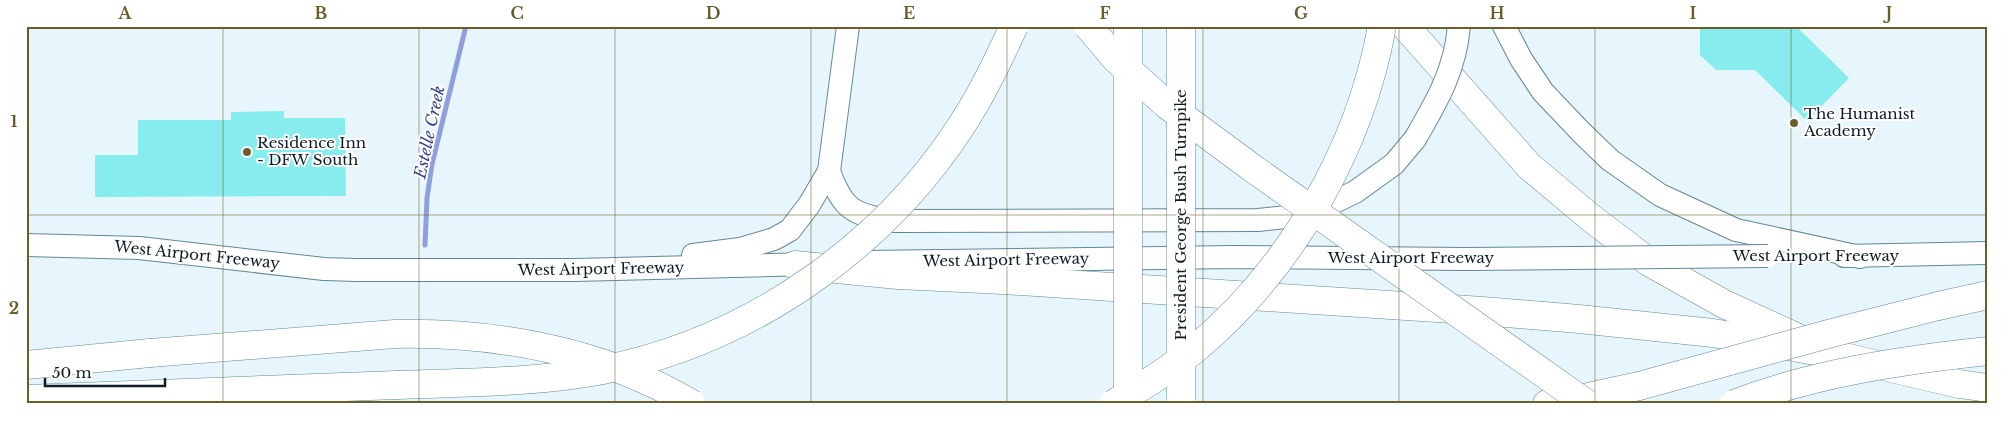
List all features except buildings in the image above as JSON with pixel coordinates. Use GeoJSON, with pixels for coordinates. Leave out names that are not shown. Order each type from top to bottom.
{"type":"FeatureCollection","features":[{"type":"Feature","properties":{"kind":"highway"},"geometry":{"type":"LineString","coordinates":[[26,399],[533,379],[604,370],[690,345],[754,316],[804,286],[860,242],[903,200],[954,137],[976,102],[1014,26]]}},
{"type":"Feature","properties":{"kind":"highway"},"geometry":{"type":"LineString","coordinates":[[1088,26],[1115,58],[1168,105],[1255,170],[1587,404]]}},
{"type":"Feature","properties":{"kind":"highway"},"geometry":{"type":"LineString","coordinates":[[1128,26],[1128,404]]}},
{"type":"Feature","properties":{"kind":"highway","name":"President George Bush Turnpike"},"geometry":{"type":"LineString","coordinates":[[1181,26],[1181,404]]}},
{"type":"Feature","properties":{"kind":"highway"},"geometry":{"type":"LineString","coordinates":[[1113,404],[1153,380],[1195,348],[1233,313],[1266,278],[1317,202],[1338,164],[1370,79],[1382,26]]}},
{"type":"Feature","properties":{"kind":"highway"},"geometry":{"type":"LineString","coordinates":[[1405,26],[1529,166],[1591,218],[1642,257],[1724,304],[1836,355]]}},
{"type":"Feature","properties":{"kind":"highway"},"geometry":{"type":"LineString","coordinates":[[795,265],[898,275],[1483,310],[1713,333],[1836,355],[1959,384],[1988,388]]}},
{"type":"Feature","properties":{"kind":"highway"},"geometry":{"type":"LineString","coordinates":[[1547,404],[1639,386],[1832,333],[1988,295]]}},
{"type":"Feature","properties":{"kind":"highway"},"geometry":{"type":"LineString","coordinates":[[26,365],[150,353],[395,334],[434,334],[481,337],[528,344],[577,356],[633,374],[692,404]]}},
{"type":"Feature","properties":{"kind":"highway"},"geometry":{"type":"LineString","coordinates":[[1734,404],[1797,384],[1860,370],[1926,358],[1988,351]]}},
{"type":"Feature","properties":{"kind":"main road"},"geometry":{"type":"LineString","coordinates":[[575,270],[740,249],[774,239],[790,230],[800,219],[828,171],[848,26]]}},
{"type":"Feature","properties":{"kind":"main road"},"geometry":{"type":"LineString","coordinates":[[828,171],[842,199],[852,210],[870,217],[894,221],[1258,220],[1286,217],[1326,206],[1355,192],[1394,164],[1415,139],[1449,76],[1457,50],[1460,26]]}},
{"type":"Feature","properties":{"kind":"main road"},"geometry":{"type":"LineString","coordinates":[[1504,26],[1543,92],[1610,160],[1660,195],[1736,230],[1860,257]]}},
{"type":"Feature","properties":{"kind":"main road"},"geometry":{"type":"LineString","coordinates":[[26,228],[49,240],[80,246]]}},
{"type":"Feature","properties":{"kind":"main road","name":"West Airport Freeway"},"geometry":{"type":"LineString","coordinates":[[26,245],[139,248],[348,270],[575,270],[898,261],[1234,257],[1465,259],[1860,257],[1988,253]]}},
{"type":"Feature","properties":{"kind":"waterway","name":"Estelle Creek"},"geometry":{"type":"LineString","coordinates":[[425,245],[427,198],[432,164],[466,26]]}},
{"type":"Feature","properties":{"kind":"place","name":"The Humanist Academy"},"geometry":{"type":"Point","coordinates":[1794,123]}},
{"type":"Feature","properties":{"kind":"place","name":"Residence Inn - DFW South"},"geometry":{"type":"Point","coordinates":[247,152]}}]}
